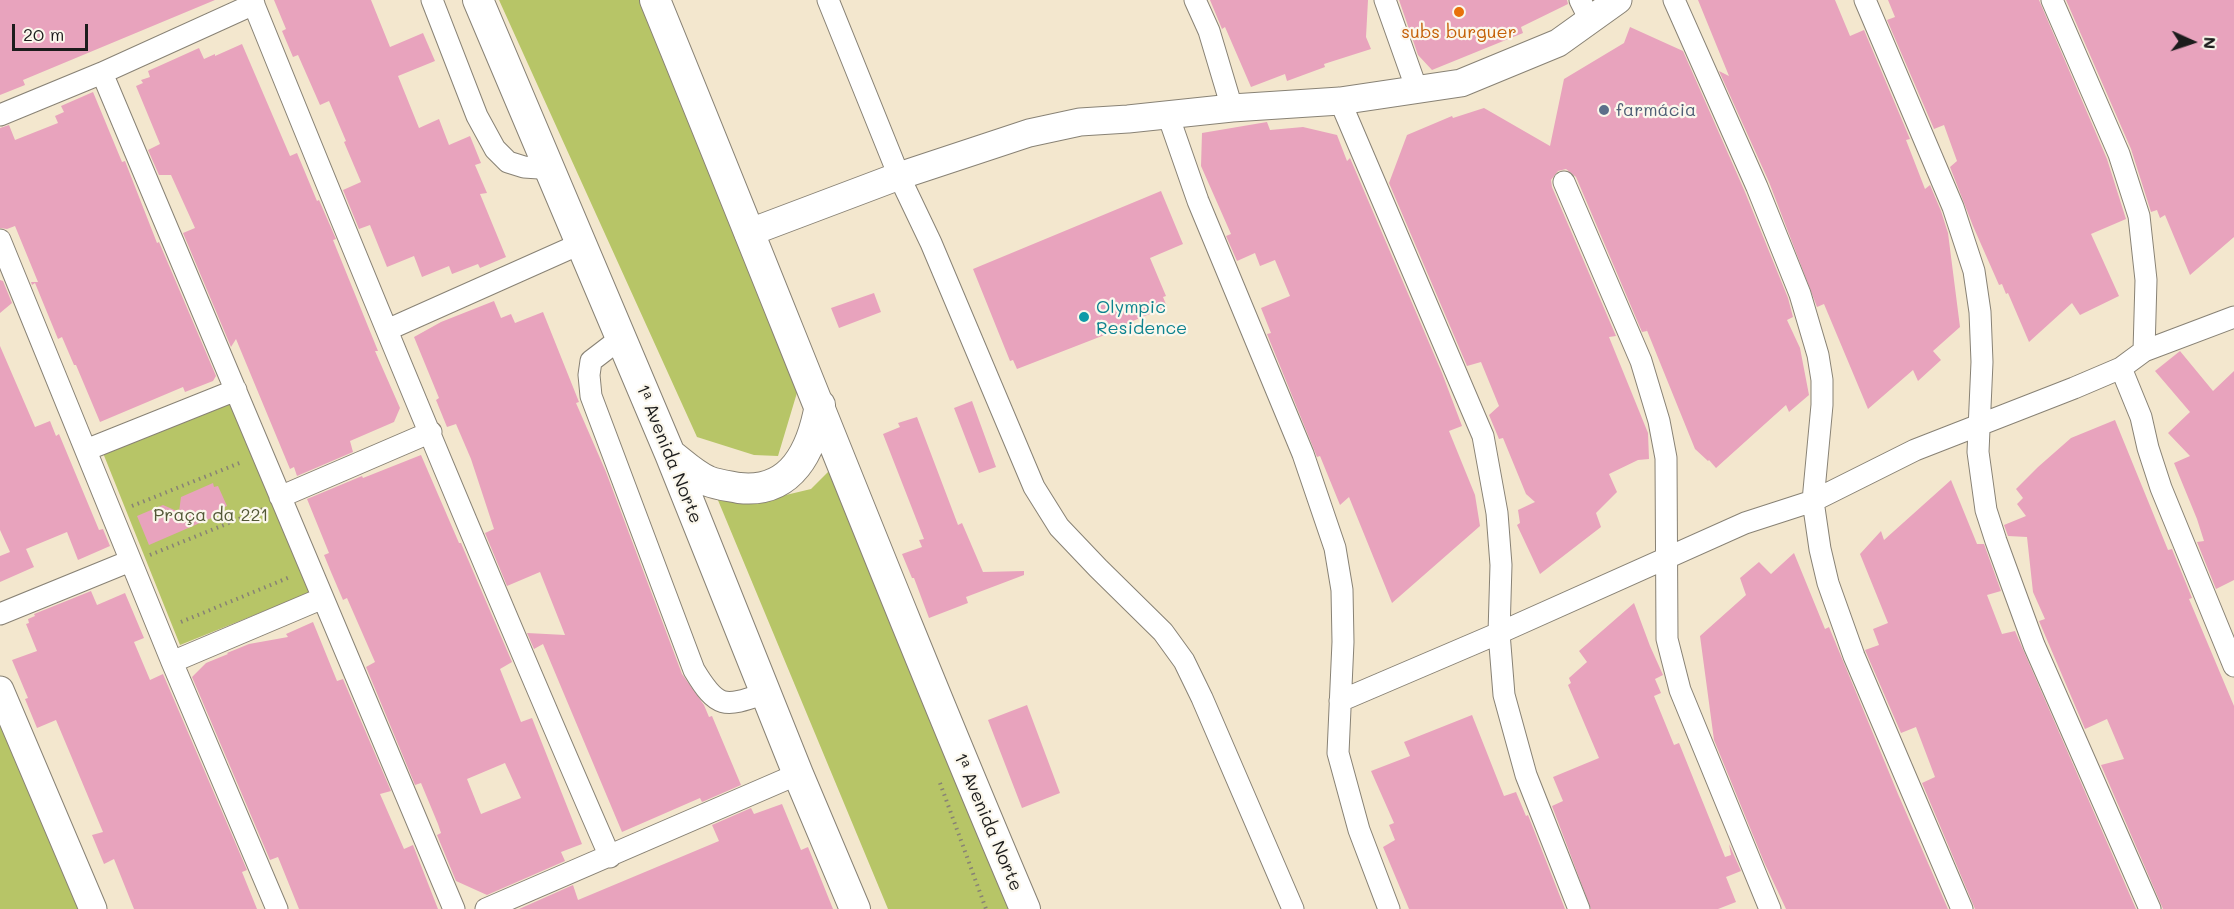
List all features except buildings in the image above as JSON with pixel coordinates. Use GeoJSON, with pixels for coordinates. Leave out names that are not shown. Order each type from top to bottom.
{"type":"FeatureCollection","features":[{"type":"Feature","properties":{"kind":"main road","name":"1ᵃ Avenida Norte"},"geometry":{"type":"LineString","coordinates":[[478,0],[670,454],[798,774],[855,909]]}},
{"type":"Feature","properties":{"kind":"main road","name":"1ᵃ Avenida Norte"},"geometry":{"type":"LineString","coordinates":[[655,0],[820,405],[898,606],[1024,909]]}},
{"type":"Feature","properties":{"kind":"main road"},"geometry":{"type":"LineString","coordinates":[[670,454],[707,481],[724,486],[761,489],[783,479],[796,467],[812,440],[820,405]]}},
{"type":"Feature","properties":{"kind":"street"},"geometry":{"type":"LineString","coordinates":[[432,0],[477,116],[495,149],[508,162],[524,167],[539,168],[546,162]]}},
{"type":"Feature","properties":{"kind":"street"},"geometry":{"type":"LineString","coordinates":[[828,0],[899,176],[931,243],[1034,487],[1059,527],[1162,632],[1184,661],[1293,909]]}},
{"type":"Feature","properties":{"kind":"street"},"geometry":{"type":"LineString","coordinates":[[1195,0],[1209,31],[1232,108]]}},
{"type":"Feature","properties":{"kind":"street"},"geometry":{"type":"LineString","coordinates":[[1385,0],[1417,90]]}},
{"type":"Feature","properties":{"kind":"street"},"geometry":{"type":"LineString","coordinates":[[748,233],[899,176],[1029,133],[1080,122],[1340,101],[1461,83],[1558,43],[1585,10],[1618,0]]}},
{"type":"Feature","properties":{"kind":"street"},"geometry":{"type":"LineString","coordinates":[[1674,0],[1757,187],[1800,294],[1818,355],[1822,380],[1822,405],[1813,501],[1828,583],[1854,656],[1962,909]]}},
{"type":"Feature","properties":{"kind":"street"},"geometry":{"type":"LineString","coordinates":[[1865,0],[1953,207],[1974,271],[1981,332],[1981,423],[1978,452],[1981,482],[1996,542],[2034,645],[2150,909]]}},
{"type":"Feature","properties":{"kind":"street"},"geometry":{"type":"LineString","coordinates":[[2052,0],[2119,154],[2139,216],[2146,279],[2144,351]]}},
{"type":"Feature","properties":{"kind":"street"},"geometry":{"type":"LineString","coordinates":[[0,115],[102,73],[253,2],[387,330],[610,857]]}},
{"type":"Feature","properties":{"kind":"street"},"geometry":{"type":"LineString","coordinates":[[102,73],[262,454],[272,502],[322,598],[454,909]]}},
{"type":"Feature","properties":{"kind":"street"},"geometry":{"type":"LineString","coordinates":[[1340,101],[1484,436],[1497,513],[1501,566],[1499,633],[1504,695],[1526,775],[1579,909]]}},
{"type":"Feature","properties":{"kind":"street"},"geometry":{"type":"LineString","coordinates":[[1168,115],[1198,201],[1303,454],[1335,548],[1342,590],[1343,642],[1338,753],[1359,830],[1389,909]]}},
{"type":"Feature","properties":{"kind":"street"},"geometry":{"type":"LineString","coordinates":[[1564,182],[1641,361],[1659,421],[1666,458],[1667,639],[1680,690],[1770,909]]}},
{"type":"Feature","properties":{"kind":"street"},"geometry":{"type":"LineString","coordinates":[[0,240],[111,510],[140,558],[172,662],[277,909]]}},
{"type":"Feature","properties":{"kind":"street"},"geometry":{"type":"LineString","coordinates":[[387,330],[582,243]]}},
{"type":"Feature","properties":{"kind":"street"},"geometry":{"type":"LineString","coordinates":[[1340,701],[1499,633],[1667,556],[1746,523],[1813,501],[1915,450],[2121,368],[2144,351],[2234,317]]}},
{"type":"Feature","properties":{"kind":"street"},"geometry":{"type":"LineString","coordinates":[[621,338],[591,361],[589,375],[591,396],[694,670],[708,694],[721,701],[735,703],[766,693]]}},
{"type":"Feature","properties":{"kind":"street"},"geometry":{"type":"LineString","coordinates":[[2121,368],[2142,417],[2148,448],[2161,488],[2234,666]]}},
{"type":"Feature","properties":{"kind":"street"},"geometry":{"type":"LineString","coordinates":[[86,450],[236,390]]}},
{"type":"Feature","properties":{"kind":"street"},"geometry":{"type":"LineString","coordinates":[[272,502],[431,432]]}},
{"type":"Feature","properties":{"kind":"street"},"geometry":{"type":"LineString","coordinates":[[0,614],[140,558]]}},
{"type":"Feature","properties":{"kind":"street"},"geometry":{"type":"LineString","coordinates":[[172,662],[322,598]]}},
{"type":"Feature","properties":{"kind":"street"},"geometry":{"type":"LineString","coordinates":[[0,690],[93,909]]}},
{"type":"Feature","properties":{"kind":"street"},"geometry":{"type":"LineString","coordinates":[[486,909],[798,774]]}},
{"type":"Feature","properties":{"kind":"path"},"geometry":{"type":"LineString","coordinates":[[111,510],[130,507],[262,454]]}},
{"type":"Feature","properties":{"kind":"path"},"geometry":{"type":"LineString","coordinates":[[140,558],[272,502]]}},
{"type":"Feature","properties":{"kind":"path"},"geometry":{"type":"LineString","coordinates":[[178,624],[293,576]]}},
{"type":"Feature","properties":{"kind":"green space"},"geometry":{"type":"Polygon","coordinates":[[[499,0],[647,0],[799,386],[778,456],[754,455],[697,437],[499,0]]]}},
{"type":"Feature","properties":{"kind":"green space","name":"Praça da 221"},"geometry":{"type":"Polygon","coordinates":[[[242,384],[324,587],[180,645],[99,443],[242,384]]]}},
{"type":"Feature","properties":{"kind":"green space"},"geometry":{"type":"Polygon","coordinates":[[[834,466],[1014,909],[888,909],[715,493],[765,500],[811,489],[834,466]]]}},
{"type":"Feature","properties":{"kind":"green space"},"geometry":{"type":"Polygon","coordinates":[[[0,708],[84,909],[0,909],[0,708]]]}},
{"type":"Feature","properties":{"kind":"place","name":"subs burguer"},"geometry":{"type":"Point","coordinates":[1459,12]}},
{"type":"Feature","properties":{"kind":"place","name":"farmácia"},"geometry":{"type":"Point","coordinates":[1604,110]}},
{"type":"Feature","properties":{"kind":"place","name":"Olympic Residence"},"geometry":{"type":"Point","coordinates":[1084,317]}}]}
